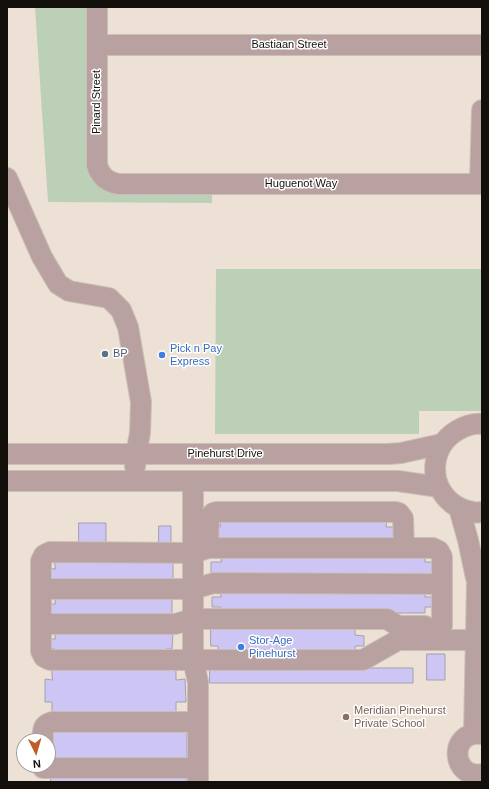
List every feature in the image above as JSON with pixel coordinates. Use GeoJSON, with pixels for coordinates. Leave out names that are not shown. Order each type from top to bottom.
{"type":"FeatureCollection","features":[{"type":"Feature","properties":{"kind":"street","name":"Pinard Street"},"geometry":{"type":"LineString","coordinates":[[97,7],[97,164],[102,176],[113,183],[119,184]]}},
{"type":"Feature","properties":{"kind":"street","name":"Bastiaan Street"},"geometry":{"type":"LineString","coordinates":[[97,45],[482,45]]}},
{"type":"Feature","properties":{"kind":"street"},"geometry":{"type":"LineString","coordinates":[[481,184],[482,110]]}},
{"type":"Feature","properties":{"kind":"street"},"geometry":{"type":"LineString","coordinates":[[7,178],[42,257],[58,284],[69,291],[109,298],[121,310],[128,327],[141,402],[140,434],[136,454],[134,481]]}},
{"type":"Feature","properties":{"kind":"street","name":"Huguenot Way"},"geometry":{"type":"LineString","coordinates":[[119,184],[481,184]]}},
{"type":"Feature","properties":{"kind":"street"},"geometry":{"type":"LineString","coordinates":[[482,424],[464,426],[452,433],[442,444],[436,458],[435,473],[439,488],[447,499],[459,508],[472,512],[482,512]]}},
{"type":"Feature","properties":{"kind":"street","name":"Pinehurst Drive"},"geometry":{"type":"LineString","coordinates":[[7,454],[388,454],[401,453],[442,444]]}},
{"type":"Feature","properties":{"kind":"street"},"geometry":{"type":"LineString","coordinates":[[7,481],[398,481],[439,488]]}},
{"type":"Feature","properties":{"kind":"street"},"geometry":{"type":"LineString","coordinates":[[193,481],[193,516],[201,550]]}},
{"type":"Feature","properties":{"kind":"street"},"geometry":{"type":"LineString","coordinates":[[459,508],[477,582],[478,734],[469,735],[464,738],[458,748],[457,754],[463,768],[480,777]]}},
{"type":"Feature","properties":{"kind":"street"},"geometry":{"type":"LineString","coordinates":[[56,772],[198,775],[198,682],[193,660],[193,589],[208,521],[213,513],[395,512],[402,515],[404,518],[404,548]]}},
{"type":"Feature","properties":{"kind":"street"},"geometry":{"type":"LineString","coordinates":[[442,626],[442,557],[439,551],[433,548],[47,553],[42,558],[41,651],[47,659],[363,660],[398,633],[442,626],[478,623]]}},
{"type":"Feature","properties":{"kind":"street"},"geometry":{"type":"LineString","coordinates":[[477,582],[482,559]]}},
{"type":"Feature","properties":{"kind":"street"},"geometry":{"type":"LineString","coordinates":[[41,589],[193,589],[214,583],[442,584]]}},
{"type":"Feature","properties":{"kind":"street"},"geometry":{"type":"LineString","coordinates":[[41,624],[175,624],[193,619],[386,619],[398,633]]}},
{"type":"Feature","properties":{"kind":"street"},"geometry":{"type":"LineString","coordinates":[[398,633],[478,623]]}},
{"type":"Feature","properties":{"kind":"street"},"geometry":{"type":"LineString","coordinates":[[44,733],[46,725],[52,722],[198,722]]}},
{"type":"Feature","properties":{"kind":"green space"},"geometry":{"type":"Polygon","coordinates":[[[35,7],[89,7],[90,174],[94,181],[103,189],[116,193],[212,193],[212,203],[48,202],[35,7]]]}},
{"type":"Feature","properties":{"kind":"green space"},"geometry":{"type":"Polygon","coordinates":[[[216,269],[482,269],[482,411],[419,411],[419,434],[215,434],[216,269]]]}},
{"type":"Feature","properties":{"kind":"building"},"geometry":{"type":"Polygon","coordinates":[[[220,520],[387,520],[386,527],[395,527],[395,544],[212,544],[212,527],[220,527],[220,520]]]}},
{"type":"Feature","properties":{"kind":"building"},"geometry":{"type":"Polygon","coordinates":[[[79,523],[106,523],[106,545],[79,545],[79,523]]]}},
{"type":"Feature","properties":{"kind":"building"},"geometry":{"type":"Polygon","coordinates":[[[159,526],[171,526],[171,545],[159,545],[159,526]]]}},
{"type":"Feature","properties":{"kind":"building"},"geometry":{"type":"Polygon","coordinates":[[[221,555],[425,555],[425,562],[434,562],[434,579],[211,578],[211,562],[221,562],[221,555]]]}},
{"type":"Feature","properties":{"kind":"building"},"geometry":{"type":"Polygon","coordinates":[[[55,562],[173,562],[173,579],[167,579],[166,585],[45,585],[45,568],[55,569],[55,562]]]}},
{"type":"Feature","properties":{"kind":"building"},"geometry":{"type":"Polygon","coordinates":[[[220,590],[425,590],[425,597],[435,597],[434,607],[425,607],[425,613],[220,613],[220,607],[212,607],[212,597],[221,597],[220,590]]]}},
{"type":"Feature","properties":{"kind":"building"},"geometry":{"type":"Polygon","coordinates":[[[55,597],[172,597],[172,615],[45,621],[45,604],[55,604],[55,597]]]}},
{"type":"Feature","properties":{"kind":"building"},"geometry":{"type":"Polygon","coordinates":[[[211,629],[355,629],[355,635],[364,636],[364,646],[355,646],[355,653],[218,652],[218,646],[211,646],[211,629]]]}},
{"type":"Feature","properties":{"kind":"building"},"geometry":{"type":"Polygon","coordinates":[[[55,632],[173,632],[172,649],[166,649],[166,655],[55,655],[55,649],[45,649],[45,639],[55,639],[55,632]]]}},
{"type":"Feature","properties":{"kind":"building"},"geometry":{"type":"Polygon","coordinates":[[[427,654],[445,654],[445,680],[427,680],[427,654]]]}},
{"type":"Feature","properties":{"kind":"building"},"geometry":{"type":"Polygon","coordinates":[[[52,667],[176,667],[176,680],[185,679],[186,702],[176,702],[176,714],[52,714],[52,702],[45,702],[45,679],[52,680],[52,667]]]}},
{"type":"Feature","properties":{"kind":"building"},"geometry":{"type":"Polygon","coordinates":[[[210,668],[413,668],[413,683],[210,683],[210,668]]]}},
{"type":"Feature","properties":{"kind":"building"},"geometry":{"type":"Polygon","coordinates":[[[187,732],[187,760],[56,760],[56,733],[51,733],[187,732]]]}},
{"type":"Feature","properties":{"kind":"building"},"geometry":{"type":"Polygon","coordinates":[[[51,778],[187,778],[187,782],[51,782],[51,778]]]}},
{"type":"Feature","properties":{"kind":"place","name":"BP"},"geometry":{"type":"Point","coordinates":[105,354]}},
{"type":"Feature","properties":{"kind":"place","name":"Pick n Pay Express"},"geometry":{"type":"Point","coordinates":[162,355]}},
{"type":"Feature","properties":{"kind":"place","name":"Stor-Age Pinehurst"},"geometry":{"type":"Point","coordinates":[241,647]}},
{"type":"Feature","properties":{"kind":"place","name":"Meridian Pinehurst Private School"},"geometry":{"type":"Point","coordinates":[346,717]}}]}
